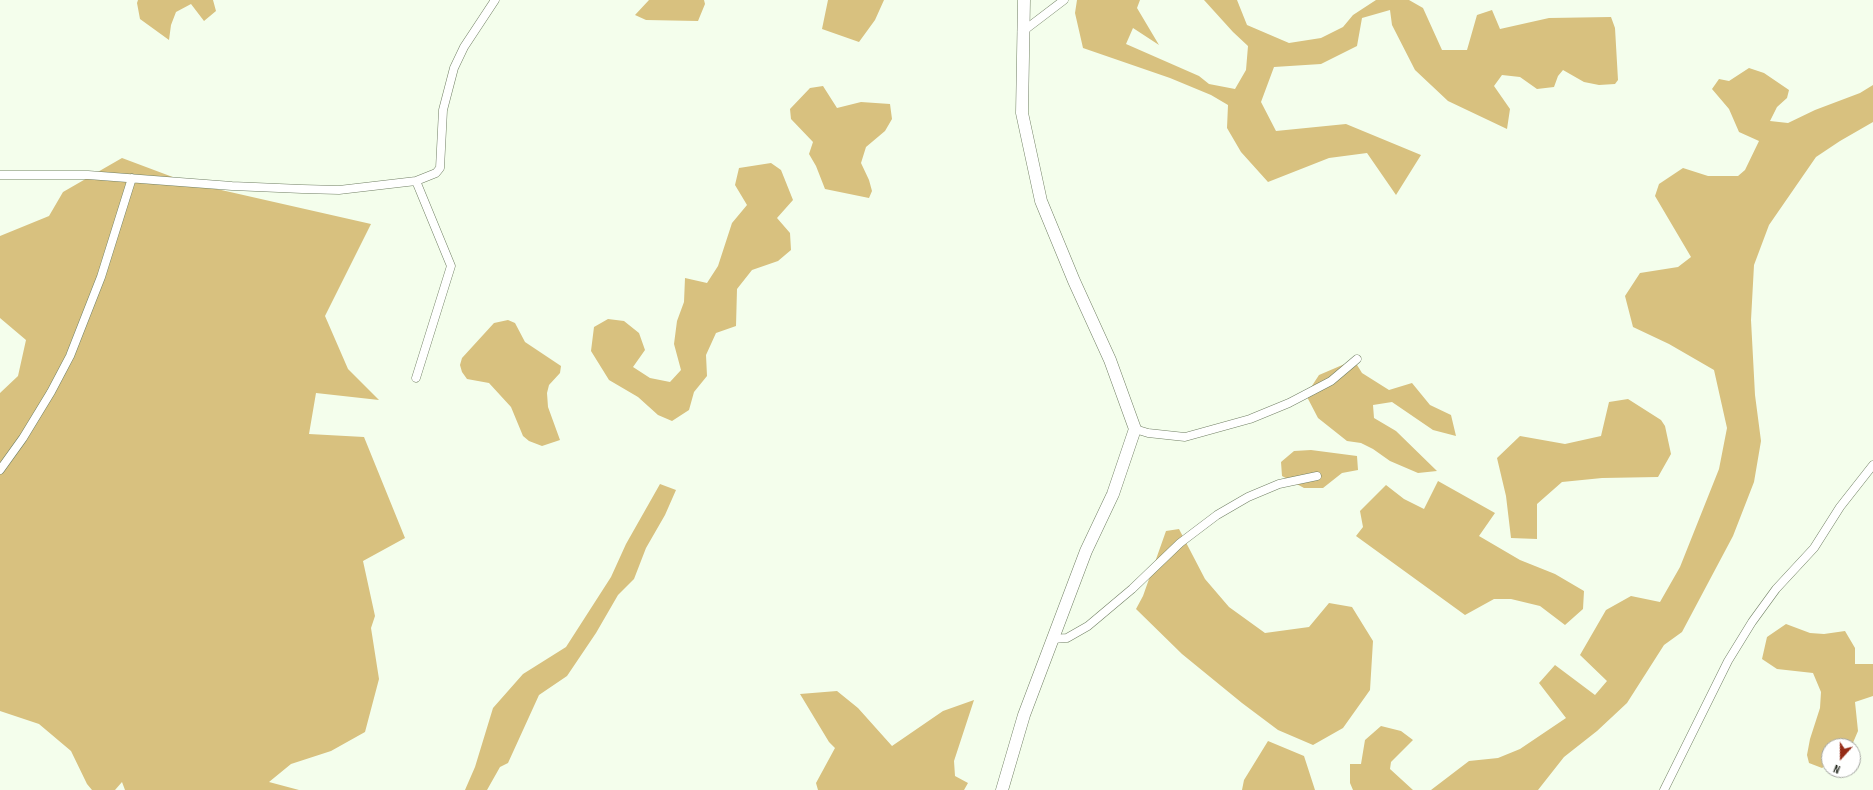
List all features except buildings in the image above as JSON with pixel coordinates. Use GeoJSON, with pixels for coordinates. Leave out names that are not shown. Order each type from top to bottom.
{"type":"FeatureCollection","features":[{"type":"Feature","properties":{"kind":"street"},"geometry":{"type":"LineString","coordinates":[[0,175],[88,175],[254,188],[339,190],[416,181],[436,173],[440,168],[443,110],[454,68],[471,35],[495,0]]}},
{"type":"Feature","properties":{"kind":"street"},"geometry":{"type":"LineString","coordinates":[[1002,790],[1024,715],[1052,639],[1086,551],[1113,494],[1135,429],[1110,360],[1074,282],[1041,201],[1022,113],[1022,32],[1024,0]]}},
{"type":"Feature","properties":{"kind":"street"},"geometry":{"type":"LineString","coordinates":[[1022,32],[1064,0]]}},
{"type":"Feature","properties":{"kind":"street"},"geometry":{"type":"LineString","coordinates":[[0,470],[23,438],[51,392],[70,356],[98,284],[132,178]]}},
{"type":"Feature","properties":{"kind":"street"},"geometry":{"type":"LineString","coordinates":[[416,181],[451,266],[416,378]]}},
{"type":"Feature","properties":{"kind":"street"},"geometry":{"type":"LineString","coordinates":[[1135,429],[1148,433],[1185,437],[1250,419],[1289,403],[1331,382],[1357,359]]}},
{"type":"Feature","properties":{"kind":"street"},"geometry":{"type":"LineString","coordinates":[[1664,790],[1728,661],[1752,622],[1776,589],[1814,548],[1840,507],[1873,465]]}},
{"type":"Feature","properties":{"kind":"street"},"geometry":{"type":"LineString","coordinates":[[1052,639],[1067,638],[1088,626],[1132,589],[1180,543],[1217,515],[1248,497],[1279,484],[1317,476]]}},
{"type":"Feature","properties":{"kind":"shaded area"},"geometry":{"type":"Polygon","coordinates":[[[138,0],[213,0],[216,11],[204,21],[191,4],[176,12],[171,25],[169,40],[140,19],[137,3],[138,0]]]}},
{"type":"Feature","properties":{"kind":"shaded area"},"geometry":{"type":"Polygon","coordinates":[[[649,0],[704,0],[705,4],[698,21],[646,20],[635,15],[649,0]]]}},
{"type":"Feature","properties":{"kind":"shaded area"},"geometry":{"type":"Polygon","coordinates":[[[828,0],[884,0],[875,20],[859,42],[822,29],[828,0]]]}},
{"type":"Feature","properties":{"kind":"shaded area"},"geometry":{"type":"Polygon","coordinates":[[[1077,0],[1140,0],[1137,8],[1159,45],[1133,28],[1126,44],[1199,76],[1209,84],[1235,89],[1246,70],[1248,46],[1204,0],[1237,0],[1247,25],[1289,43],[1321,38],[1343,27],[1353,15],[1376,0],[1409,0],[1423,8],[1442,50],[1467,50],[1477,15],[1492,10],[1500,29],[1549,18],[1611,17],[1615,28],[1618,80],[1615,84],[1599,85],[1584,82],[1563,70],[1558,76],[1554,87],[1537,89],[1520,77],[1502,75],[1494,86],[1510,109],[1507,129],[1448,101],[1415,70],[1392,25],[1390,10],[1362,18],[1357,46],[1321,64],[1274,67],[1261,102],[1276,131],[1346,124],[1421,155],[1396,195],[1367,153],[1329,158],[1268,182],[1241,152],[1227,128],[1228,105],[1211,95],[1170,78],[1083,48],[1075,13],[1077,0]]]}},
{"type":"Feature","properties":{"kind":"shaded area"},"geometry":{"type":"Polygon","coordinates":[[[1749,68],[1764,73],[1789,90],[1787,98],[1777,107],[1770,121],[1788,123],[1815,110],[1860,93],[1873,85],[1873,122],[1816,157],[1769,225],[1754,265],[1751,320],[1755,395],[1761,441],[1754,482],[1733,536],[1682,632],[1664,645],[1627,703],[1597,731],[1564,757],[1538,790],[1431,790],[1469,761],[1498,758],[1520,749],[1566,718],[1539,683],[1555,665],[1595,695],[1607,681],[1580,655],[1606,610],[1631,596],[1660,602],[1680,567],[1719,469],[1727,428],[1714,370],[1669,344],[1633,327],[1625,296],[1640,273],[1678,267],[1691,257],[1655,196],[1659,184],[1683,168],[1708,176],[1738,176],[1745,170],[1759,141],[1739,132],[1729,109],[1712,89],[1719,79],[1729,81],[1749,68]]]}},
{"type":"Feature","properties":{"kind":"shaded area"},"geometry":{"type":"Polygon","coordinates":[[[823,86],[837,108],[861,102],[890,104],[892,119],[885,131],[866,147],[861,163],[869,180],[872,191],[869,198],[825,189],[816,166],[809,154],[813,142],[791,119],[790,109],[810,88],[823,86]]]}},
{"type":"Feature","properties":{"kind":"shaded area"},"geometry":{"type":"Polygon","coordinates":[[[122,158],[186,182],[371,224],[325,316],[348,369],[379,400],[316,393],[309,434],[364,437],[405,538],[363,561],[375,616],[371,628],[379,679],[365,732],[331,751],[291,764],[269,782],[299,790],[125,790],[122,782],[115,790],[92,790],[87,784],[71,751],[39,724],[0,711],[0,393],[18,376],[26,340],[0,318],[0,236],[49,216],[63,192],[122,158]]]}},
{"type":"Feature","properties":{"kind":"shaded area"},"geometry":{"type":"Polygon","coordinates":[[[771,163],[781,170],[793,200],[777,218],[790,233],[791,250],[778,261],[752,270],[737,289],[736,326],[716,333],[706,355],[707,376],[694,392],[689,410],[672,421],[658,415],[638,397],[609,380],[591,351],[594,327],[608,319],[624,321],[639,333],[645,350],[633,367],[650,378],[670,382],[681,370],[674,344],[677,321],[684,302],[685,278],[707,283],[718,266],[732,223],[747,205],[735,185],[739,168],[771,163]]]}},
{"type":"Feature","properties":{"kind":"shaded area"},"geometry":{"type":"Polygon","coordinates":[[[508,320],[515,323],[525,342],[561,366],[560,373],[549,385],[547,393],[548,407],[560,440],[542,446],[529,441],[523,436],[511,407],[489,383],[467,379],[462,372],[460,365],[462,358],[494,323],[508,320]]]}},
{"type":"Feature","properties":{"kind":"shaded area"},"geometry":{"type":"Polygon","coordinates":[[[1354,360],[1362,373],[1389,390],[1412,383],[1430,405],[1451,415],[1456,436],[1433,430],[1392,402],[1373,405],[1374,418],[1396,431],[1437,471],[1418,473],[1390,461],[1373,449],[1361,443],[1347,441],[1318,418],[1306,395],[1319,375],[1354,360]]]}},
{"type":"Feature","properties":{"kind":"shaded area"},"geometry":{"type":"Polygon","coordinates":[[[1628,399],[1661,420],[1665,426],[1671,454],[1658,477],[1602,478],[1562,482],[1537,504],[1537,539],[1511,538],[1506,496],[1497,458],[1520,436],[1565,444],[1601,436],[1609,402],[1628,399]]]}},
{"type":"Feature","properties":{"kind":"shaded area"},"geometry":{"type":"Polygon","coordinates":[[[1311,450],[1357,456],[1358,470],[1342,473],[1323,488],[1304,488],[1282,476],[1281,462],[1294,451],[1311,450]]]}},
{"type":"Feature","properties":{"kind":"shaded area"},"geometry":{"type":"Polygon","coordinates":[[[1438,481],[1495,513],[1479,536],[1520,560],[1555,574],[1584,591],[1583,609],[1565,625],[1540,606],[1511,599],[1494,599],[1465,615],[1356,536],[1363,527],[1360,511],[1386,485],[1404,499],[1424,509],[1438,481]]]}},
{"type":"Feature","properties":{"kind":"shaded area"},"geometry":{"type":"Polygon","coordinates":[[[660,484],[676,490],[665,515],[646,548],[634,579],[618,595],[596,633],[567,676],[539,695],[508,763],[500,767],[487,790],[465,790],[475,767],[493,708],[523,674],[566,647],[611,577],[626,544],[660,484]]]}},
{"type":"Feature","properties":{"kind":"shaded area"},"geometry":{"type":"Polygon","coordinates":[[[1179,529],[1205,579],[1229,607],[1265,633],[1309,627],[1329,603],[1352,607],[1373,641],[1370,690],[1343,728],[1313,745],[1278,730],[1182,654],[1136,609],[1143,596],[1166,531],[1179,529]]]}},
{"type":"Feature","properties":{"kind":"shaded area"},"geometry":{"type":"Polygon","coordinates":[[[1786,624],[1810,633],[1824,634],[1845,631],[1855,648],[1855,664],[1873,664],[1873,696],[1855,702],[1858,731],[1855,738],[1821,738],[1821,768],[1809,763],[1807,755],[1810,739],[1820,708],[1821,692],[1813,673],[1777,669],[1762,659],[1767,637],[1786,624]]]}},
{"type":"Feature","properties":{"kind":"shaded area"},"geometry":{"type":"Polygon","coordinates":[[[837,691],[858,708],[892,746],[943,711],[974,700],[954,761],[955,776],[968,783],[964,790],[818,790],[816,783],[835,748],[829,742],[800,694],[837,691]]]}},
{"type":"Feature","properties":{"kind":"shaded area"},"geometry":{"type":"Polygon","coordinates":[[[1381,726],[1401,731],[1413,740],[1391,762],[1390,769],[1413,790],[1353,790],[1350,783],[1350,764],[1361,764],[1365,740],[1381,726]]]}},
{"type":"Feature","properties":{"kind":"shaded area"},"geometry":{"type":"Polygon","coordinates":[[[1268,741],[1304,756],[1315,790],[1242,790],[1244,780],[1268,741]]]}}]}
